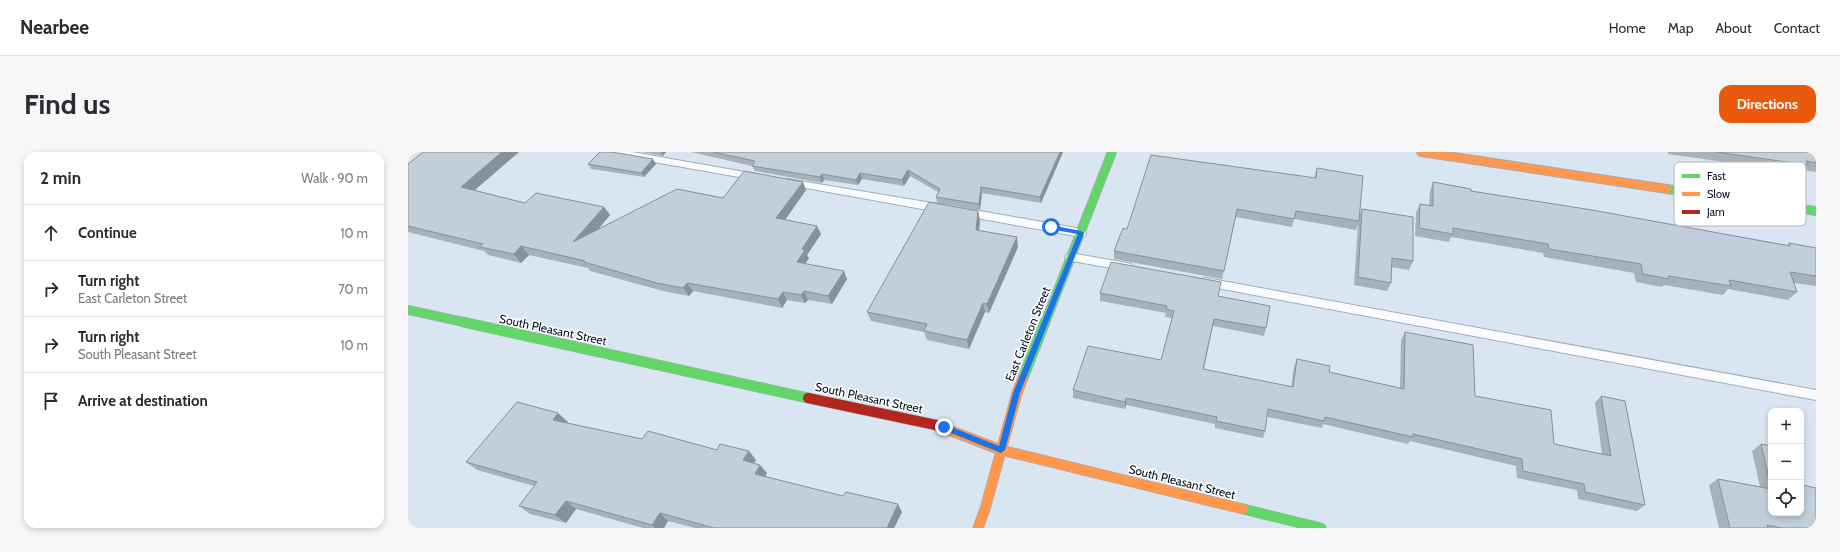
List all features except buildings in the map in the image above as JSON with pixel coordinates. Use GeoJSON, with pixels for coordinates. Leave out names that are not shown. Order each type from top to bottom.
{"type":"FeatureCollection","features":[{"type":"Feature","properties":{"kind":"street","name":"East Carleton Street"},"geometry":{"type":"LineString","coordinates":[[978,528],[1017,393],[1112,152]]}},
{"type":"Feature","properties":{"kind":"street"},"geometry":{"type":"LineString","coordinates":[[1421,152],[1674,190]]}},
{"type":"Feature","properties":{"kind":"street"},"geometry":{"type":"LineString","coordinates":[[1806,210],[1816,211]]}},
{"type":"Feature","properties":{"kind":"street","name":"South Pleasant Street"},"geometry":{"type":"LineString","coordinates":[[408,310],[944,427],[1001,450],[1321,528]]}},
{"type":"Feature","properties":{"kind":"lane"},"geometry":{"type":"LineString","coordinates":[[614,152],[1081,233]]}},
{"type":"Feature","properties":{"kind":"lane"},"geometry":{"type":"LineString","coordinates":[[1071,256],[1141,270]]}},
{"type":"Feature","properties":{"kind":"lane"},"geometry":{"type":"LineString","coordinates":[[1196,280],[1816,395]]}},
{"type":"Feature","properties":{"kind":"traffic: fast"},"geometry":{"type":"LineString","coordinates":[[1023,378],[1112,152]]}},
{"type":"Feature","properties":{"kind":"traffic: fast"},"geometry":{"type":"LineString","coordinates":[[1667,189],[1674,190]]}},
{"type":"Feature","properties":{"kind":"traffic: fast"},"geometry":{"type":"LineString","coordinates":[[1806,210],[1816,211]]}},
{"type":"Feature","properties":{"kind":"traffic: fast"},"geometry":{"type":"LineString","coordinates":[[408,310],[808,398]]}},
{"type":"Feature","properties":{"kind":"traffic: fast"},"geometry":{"type":"LineString","coordinates":[[1243,509],[1321,528]]}},
{"type":"Feature","properties":{"kind":"traffic: slow"},"geometry":{"type":"LineString","coordinates":[[1421,152],[1667,189]]}},
{"type":"Feature","properties":{"kind":"traffic: slow"},"geometry":{"type":"LineString","coordinates":[[978,528],[985,509],[1017,393],[1023,378]]}},
{"type":"Feature","properties":{"kind":"traffic: slow"},"geometry":{"type":"LineString","coordinates":[[936,425],[1001,450],[1243,509]]}},
{"type":"Feature","properties":{"kind":"traffic: jam"},"geometry":{"type":"LineString","coordinates":[[808,398],[936,425]]}},
{"type":"Feature","properties":{"kind":"route"},"geometry":{"type":"LineString","coordinates":[[944,427],[1001,450],[1017,393],[1081,233],[1051,227]]}}]}
